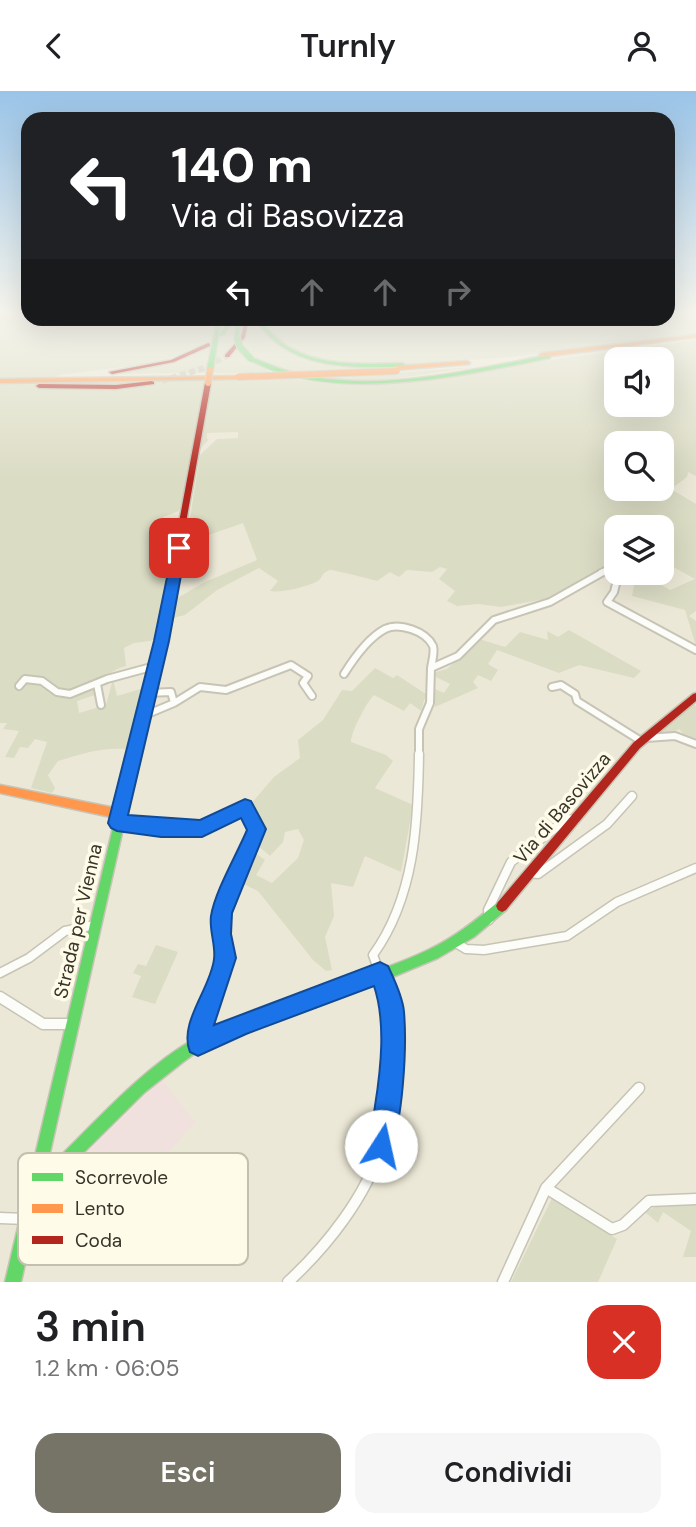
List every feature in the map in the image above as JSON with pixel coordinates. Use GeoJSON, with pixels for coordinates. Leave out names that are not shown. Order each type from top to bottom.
{"type":"FeatureCollection","features":[{"type":"Feature","properties":{"kind":"main road"},"geometry":{"type":"LineString","coordinates":[[0,381],[71,376],[122,369]]}},
{"type":"Feature","properties":{"kind":"main road","name":"Strada per Vienna"},"geometry":{"type":"LineString","coordinates":[[44,1153],[118,818],[155,666],[189,503],[210,369]]}},
{"type":"Feature","properties":{"kind":"main road"},"geometry":{"type":"LineString","coordinates":[[267,369],[298,378],[349,383],[474,369]]}},
{"type":"Feature","properties":{"kind":"main road"},"geometry":{"type":"LineString","coordinates":[[58,377],[238,376],[385,369]]}},
{"type":"Feature","properties":{"kind":"main road"},"geometry":{"type":"LineString","coordinates":[[71,376],[238,376]]}},
{"type":"Feature","properties":{"kind":"main road"},"geometry":{"type":"LineString","coordinates":[[0,381],[116,387],[162,381]]}},
{"type":"Feature","properties":{"kind":"main road","name":"Via di Basovizza"},"geometry":{"type":"LineString","coordinates":[[74,1153],[152,1080],[198,1044],[233,1027],[456,943],[489,921],[643,740],[696,696]]}},
{"type":"Feature","properties":{"kind":"main road"},"geometry":{"type":"LineString","coordinates":[[2,792],[118,818]]}},
{"type":"Feature","properties":{"kind":"main road","name":"Strada per Vienna"},"geometry":{"type":"LineString","coordinates":[[13,1282],[18,1261]]}},
{"type":"Feature","properties":{"kind":"street"},"geometry":{"type":"LineString","coordinates":[[431,668],[452,660],[484,628],[507,613],[551,602],[604,571]]}},
{"type":"Feature","properties":{"kind":"street"},"geometry":{"type":"LineString","coordinates":[[615,585],[607,602],[696,650]]}},
{"type":"Feature","properties":{"kind":"street"},"geometry":{"type":"LineString","coordinates":[[288,1282],[324,1244],[364,1186],[375,1164],[388,1103],[393,1010],[374,961],[374,950],[386,937],[402,897],[421,811],[419,729],[430,703],[434,649],[415,631],[399,626],[384,630],[344,674]]}},
{"type":"Feature","properties":{"kind":"street"},"geometry":{"type":"LineString","coordinates":[[143,716],[174,703],[200,687],[226,690],[291,665],[308,676],[303,683],[312,696]]}},
{"type":"Feature","properties":{"kind":"street"},"geometry":{"type":"LineString","coordinates":[[19,686],[25,679],[34,679],[46,683],[57,692],[70,694],[155,666]]}},
{"type":"Feature","properties":{"kind":"street"},"geometry":{"type":"LineString","coordinates":[[97,684],[102,705]]}},
{"type":"Feature","properties":{"kind":"street"},"geometry":{"type":"LineString","coordinates":[[552,687],[561,685],[575,694],[577,701],[643,740],[675,736],[696,744]]}},
{"type":"Feature","properties":{"kind":"street"},"geometry":{"type":"LineString","coordinates":[[148,694],[171,692],[174,703]]}},
{"type":"Feature","properties":{"kind":"street"},"geometry":{"type":"LineString","coordinates":[[530,873],[538,874],[607,824],[632,796]]}},
{"type":"Feature","properties":{"kind":"street"},"geometry":{"type":"LineString","coordinates":[[118,818],[161,828],[202,829],[242,807],[256,825],[257,834],[234,879],[222,913],[221,934],[225,958],[205,1012],[198,1044]]}},
{"type":"Feature","properties":{"kind":"street"},"geometry":{"type":"LineString","coordinates":[[489,921],[488,910],[512,862],[567,819],[575,820]]}},
{"type":"Feature","properties":{"kind":"street"},"geometry":{"type":"LineString","coordinates":[[456,943],[466,949],[484,950],[567,936],[617,902],[696,868]]}},
{"type":"Feature","properties":{"kind":"street"},"geometry":{"type":"LineString","coordinates":[[0,973],[29,958],[65,931],[95,925]]}},
{"type":"Feature","properties":{"kind":"street"},"geometry":{"type":"LineString","coordinates":[[0,997],[43,1024],[73,1024]]}},
{"type":"Feature","properties":{"kind":"street"},"geometry":{"type":"LineString","coordinates":[[503,1282],[522,1247],[551,1179],[590,1143],[639,1088]]}},
{"type":"Feature","properties":{"kind":"street"},"geometry":{"type":"LineString","coordinates":[[546,1188],[612,1229],[623,1225],[649,1201],[696,1199]]}},
{"type":"Feature","properties":{"kind":"street"},"geometry":{"type":"LineString","coordinates":[[0,1218],[18,1219]]}},
{"type":"Feature","properties":{"kind":"shaded area"},"geometry":{"type":"Polygon","coordinates":[[[161,1079],[195,1122],[168,1153],[87,1153],[161,1079]]]}},
{"type":"Feature","properties":{"kind":"green space"},"geometry":{"type":"Polygon","coordinates":[[[0,369],[110,369],[59,375],[56,380],[206,378],[191,466],[179,511],[163,517],[168,525],[177,523],[157,640],[134,643],[124,648],[126,666],[82,689],[61,690],[37,678],[23,678],[43,684],[68,697],[93,688],[95,695],[77,701],[79,713],[106,705],[113,679],[117,696],[144,688],[141,707],[126,749],[100,750],[58,761],[48,775],[55,788],[52,793],[31,788],[47,742],[35,739],[28,748],[20,747],[14,758],[5,757],[19,731],[3,729],[7,723],[0,723],[0,369]]]}},
{"type":"Feature","properties":{"kind":"green space"},"geometry":{"type":"Polygon","coordinates":[[[141,369],[207,369],[206,373],[113,374],[141,369]]]}},
{"type":"Feature","properties":{"kind":"green space"},"geometry":{"type":"Polygon","coordinates":[[[213,369],[265,369],[273,373],[212,373],[213,369]]]}},
{"type":"Feature","properties":{"kind":"green space"},"geometry":{"type":"Polygon","coordinates":[[[269,369],[365,369],[335,371],[279,373],[269,369]]]}},
{"type":"Feature","properties":{"kind":"green space"},"geometry":{"type":"Polygon","coordinates":[[[465,369],[385,380],[386,383],[490,369],[604,369],[604,417],[674,417],[674,369],[696,369],[696,476],[688,472],[687,477],[674,487],[674,431],[604,431],[604,501],[674,501],[674,491],[696,504],[696,611],[689,616],[696,621],[696,646],[685,610],[632,596],[634,585],[662,585],[670,590],[695,579],[674,568],[674,515],[604,515],[604,570],[550,598],[501,607],[478,604],[457,606],[447,601],[455,591],[439,579],[447,569],[440,567],[432,572],[407,570],[399,577],[390,572],[377,581],[330,570],[318,581],[307,585],[270,591],[278,581],[259,568],[217,590],[185,615],[169,619],[174,600],[205,582],[257,560],[243,523],[186,543],[200,455],[217,439],[238,438],[238,432],[207,433],[209,439],[198,452],[211,378],[269,377],[360,384],[370,383],[304,379],[465,369]]]}},
{"type":"Feature","properties":{"kind":"green space"},"geometry":{"type":"Polygon","coordinates":[[[569,630],[641,671],[634,678],[579,665],[559,673],[497,650],[488,664],[498,670],[491,681],[478,675],[473,682],[478,688],[435,707],[435,689],[444,693],[450,684],[436,677],[436,672],[447,669],[479,639],[505,647],[520,632],[548,640],[547,631],[558,637],[569,630]]]}},
{"type":"Feature","properties":{"kind":"green space"},"geometry":{"type":"Polygon","coordinates":[[[375,668],[393,678],[397,675],[426,694],[421,711],[410,703],[404,711],[374,695],[353,732],[351,742],[386,755],[393,761],[375,788],[413,805],[401,872],[365,856],[353,887],[331,883],[334,916],[325,937],[332,970],[326,971],[313,960],[258,891],[239,882],[254,852],[265,860],[256,875],[272,883],[298,858],[304,840],[298,829],[285,832],[283,842],[270,856],[257,845],[259,824],[250,805],[274,777],[300,758],[298,740],[323,720],[342,690],[352,691],[375,668]]]}},
{"type":"Feature","properties":{"kind":"green space"},"geometry":{"type":"Polygon","coordinates":[[[693,703],[696,706],[696,742],[687,738],[679,729],[672,733],[653,735],[693,703]]]}},
{"type":"Feature","properties":{"kind":"green space"},"geometry":{"type":"Polygon","coordinates":[[[156,945],[178,952],[155,1004],[132,997],[141,976],[133,973],[138,964],[146,966],[156,945]]]}},
{"type":"Feature","properties":{"kind":"green space"},"geometry":{"type":"Polygon","coordinates":[[[552,1198],[617,1239],[598,1282],[511,1282],[552,1198]]]}},
{"type":"Feature","properties":{"kind":"green space"},"geometry":{"type":"Polygon","coordinates":[[[696,1204],[696,1257],[683,1257],[691,1231],[663,1212],[658,1223],[645,1212],[657,1206],[696,1204]]]}},
{"type":"Feature","properties":{"kind":"tunnel"},"geometry":{"type":"LineString","coordinates":[[162,381],[202,369]]}},
{"type":"Feature","properties":{"kind":"traffic: fast"},"geometry":{"type":"LineString","coordinates":[[275,369],[323,380],[360,383],[436,377],[487,369]]}},
{"type":"Feature","properties":{"kind":"traffic: fast"},"geometry":{"type":"LineString","coordinates":[[43,1153],[159,651]]}},
{"type":"Feature","properties":{"kind":"traffic: fast"},"geometry":{"type":"LineString","coordinates":[[73,1153],[159,1072],[198,1044],[234,1025],[395,970],[434,953],[470,933],[502,906]]}},
{"type":"Feature","properties":{"kind":"traffic: fast"},"geometry":{"type":"LineString","coordinates":[[13,1282],[18,1260]]}},
{"type":"Feature","properties":{"kind":"traffic: slow"},"geometry":{"type":"LineString","coordinates":[[208,383],[210,370]]}},
{"type":"Feature","properties":{"kind":"traffic: slow"},"geometry":{"type":"LineString","coordinates":[[238,377],[397,371]]}},
{"type":"Feature","properties":{"kind":"traffic: slow"},"geometry":{"type":"LineString","coordinates":[[0,381],[238,377]]}},
{"type":"Feature","properties":{"kind":"traffic: slow"},"geometry":{"type":"LineString","coordinates":[[0,789],[120,814]]}},
{"type":"Feature","properties":{"kind":"traffic: jam"},"geometry":{"type":"LineString","coordinates":[[112,372],[131,369]]}},
{"type":"Feature","properties":{"kind":"traffic: jam"},"geometry":{"type":"LineString","coordinates":[[39,386],[116,387],[152,383]]}},
{"type":"Feature","properties":{"kind":"traffic: jam"},"geometry":{"type":"LineString","coordinates":[[159,651],[208,383]]}},
{"type":"Feature","properties":{"kind":"traffic: jam"},"geometry":{"type":"LineString","coordinates":[[502,906],[637,745],[696,696]]}},
{"type":"Feature","properties":{"kind":"route"},"geometry":{"type":"LineString","coordinates":[[179,548],[161,641],[117,823],[202,829],[245,807],[256,825],[257,834],[234,879],[222,913],[221,934],[225,958],[205,1012],[198,1044],[242,1024],[380,973],[393,1010],[388,1103],[381,1146]]}}]}
